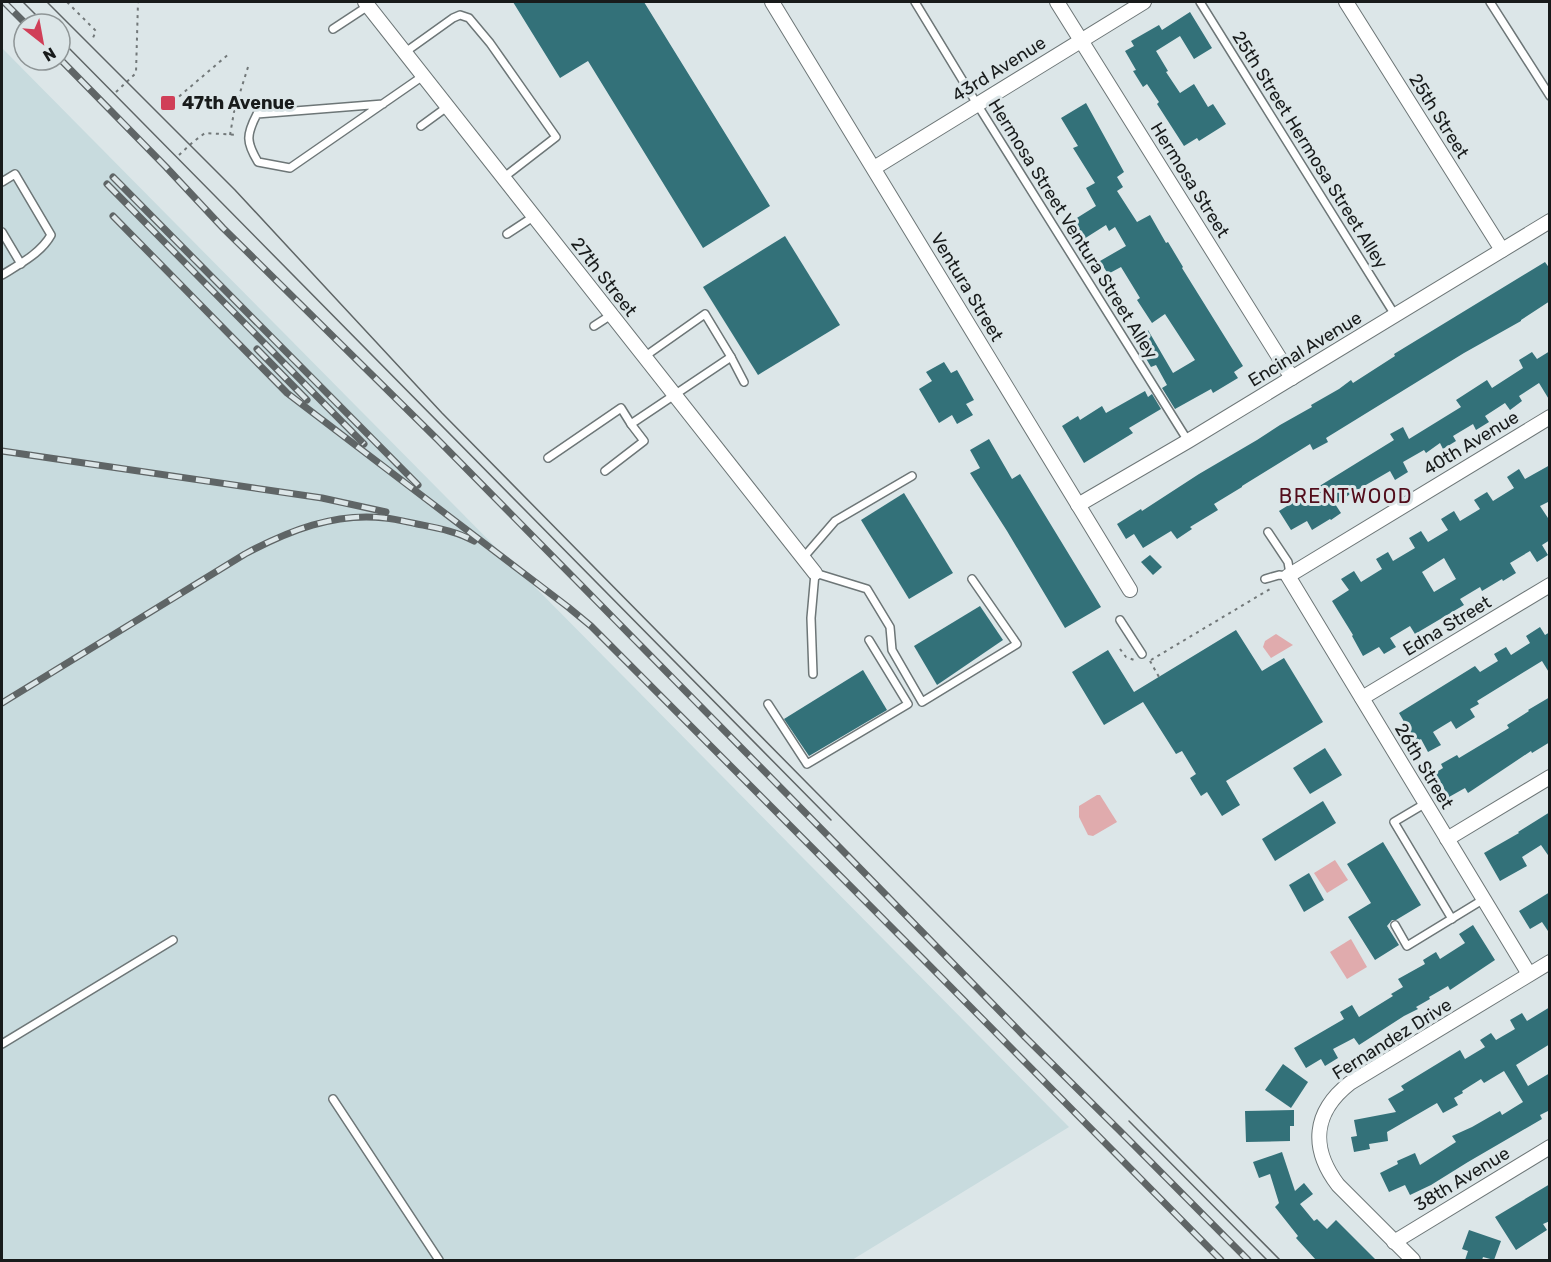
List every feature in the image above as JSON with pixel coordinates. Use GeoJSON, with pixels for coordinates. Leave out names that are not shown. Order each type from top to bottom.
{"type":"FeatureCollection","features":[{"type":"Feature","properties":{"kind":"street","name":"Ventura Street"},"geometry":{"type":"LineString","coordinates":[[772,2],[1130,590]]}},
{"type":"Feature","properties":{"kind":"street","name":"Hermosa Street"},"geometry":{"type":"LineString","coordinates":[[1057,2],[1292,378]]}},
{"type":"Feature","properties":{"kind":"street","name":"43rd Avenue"},"geometry":{"type":"LineString","coordinates":[[873,168],[1144,2]]}},
{"type":"Feature","properties":{"kind":"street","name":"25th Street"},"geometry":{"type":"LineString","coordinates":[[1346,2],[1502,250]]}},
{"type":"Feature","properties":{"kind":"street","name":"27th Street"},"geometry":{"type":"LineString","coordinates":[[366,4],[815,573]]}},
{"type":"Feature","properties":{"kind":"street","name":"Encinal Avenue"},"geometry":{"type":"LineString","coordinates":[[1078,505],[1188,441],[1550,221]]}},
{"type":"Feature","properties":{"kind":"street","name":"40th Avenue"},"geometry":{"type":"LineString","coordinates":[[1289,575],[1550,417]]}},
{"type":"Feature","properties":{"kind":"street","name":"26th Street"},"geometry":{"type":"LineString","coordinates":[[1289,575],[1529,974]]}},
{"type":"Feature","properties":{"kind":"street","name":"Edna Street"},"geometry":{"type":"LineString","coordinates":[[1362,698],[1550,585]]}},
{"type":"Feature","properties":{"kind":"street"},"geometry":{"type":"LineString","coordinates":[[1447,839],[1550,777]]}},
{"type":"Feature","properties":{"kind":"street","name":"Fernandez Drive"},"geometry":{"type":"LineString","coordinates":[[1413,1260],[1338,1185],[1329,1173],[1319,1145],[1319,1131],[1323,1117],[1338,1092],[1350,1083],[1550,962]]}},
{"type":"Feature","properties":{"kind":"street","name":"38th Avenue"},"geometry":{"type":"LineString","coordinates":[[1394,1242],[1550,1147]]}},
{"type":"Feature","properties":{"kind":"lane","name":"Hermosa Street Ventura Street Alley"},"geometry":{"type":"LineString","coordinates":[[915,2],[1188,441]]}},
{"type":"Feature","properties":{"kind":"lane","name":"25th Street Hermosa Street Alley"},"geometry":{"type":"LineString","coordinates":[[1200,2],[1396,315]]}},
{"type":"Feature","properties":{"kind":"lane"},"geometry":{"type":"LineString","coordinates":[[1490,2],[1550,96]]}},
{"type":"Feature","properties":{"kind":"lane"},"geometry":{"type":"LineString","coordinates":[[333,29],[366,4]]}},
{"type":"Feature","properties":{"kind":"lane"},"geometry":{"type":"LineString","coordinates":[[404,53],[443,24],[460,15],[469,18],[490,43],[556,137],[503,178]]}},
{"type":"Feature","properties":{"kind":"lane"},"geometry":{"type":"LineString","coordinates":[[382,105],[257,114],[251,126],[248,146],[258,162],[290,168],[382,105],[423,76]]}},
{"type":"Feature","properties":{"kind":"lane"},"geometry":{"type":"LineString","coordinates":[[421,126],[447,107]]}},
{"type":"Feature","properties":{"kind":"lane"},"geometry":{"type":"LineString","coordinates":[[2,182],[15,174],[51,234],[46,244],[21,264],[2,275]]}},
{"type":"Feature","properties":{"kind":"lane"},"geometry":{"type":"LineString","coordinates":[[507,234],[533,217]]}},
{"type":"Feature","properties":{"kind":"lane"},"geometry":{"type":"LineString","coordinates":[[2,232],[21,264]]}},
{"type":"Feature","properties":{"kind":"lane"},"geometry":{"type":"LineString","coordinates":[[644,357],[705,314],[744,382]]}},
{"type":"Feature","properties":{"kind":"lane"},"geometry":{"type":"LineString","coordinates":[[594,326],[611,315]]}},
{"type":"Feature","properties":{"kind":"lane"},"geometry":{"type":"LineString","coordinates":[[631,424],[731,357]]}},
{"type":"Feature","properties":{"kind":"lane"},"geometry":{"type":"LineString","coordinates":[[548,458],[621,408],[644,441],[605,471]]}},
{"type":"Feature","properties":{"kind":"lane"},"geometry":{"type":"LineString","coordinates":[[802,558],[835,521],[912,476]]}},
{"type":"Feature","properties":{"kind":"lane"},"geometry":{"type":"LineString","coordinates":[[1265,579],[1289,575],[1288,562],[1268,532]]}},
{"type":"Feature","properties":{"kind":"lane"},"geometry":{"type":"LineString","coordinates":[[813,675],[811,618],[815,573],[867,589],[890,627],[892,650],[922,702],[1017,644],[972,579]]}},
{"type":"Feature","properties":{"kind":"lane"},"geometry":{"type":"LineString","coordinates":[[1120,620],[1142,658]]}},
{"type":"Feature","properties":{"kind":"lane"},"geometry":{"type":"LineString","coordinates":[[768,704],[807,764],[908,704],[869,640]]}},
{"type":"Feature","properties":{"kind":"lane"},"geometry":{"type":"LineString","coordinates":[[1425,803],[1394,822],[1452,918]]}},
{"type":"Feature","properties":{"kind":"lane"},"geometry":{"type":"LineString","coordinates":[[1395,925],[1407,946],[1484,899]]}},
{"type":"Feature","properties":{"kind":"lane"},"geometry":{"type":"LineString","coordinates":[[2,1044],[173,940]]}},
{"type":"Feature","properties":{"kind":"lane"},"geometry":{"type":"LineString","coordinates":[[333,1099],[439,1260]]}},
{"type":"Feature","properties":{"kind":"path"},"geometry":{"type":"LineString","coordinates":[[67,2],[96,31],[92,40]]}},
{"type":"Feature","properties":{"kind":"path"},"geometry":{"type":"LineString","coordinates":[[72,6],[76,2]]}},
{"type":"Feature","properties":{"kind":"path"},"geometry":{"type":"LineString","coordinates":[[116,92],[136,73],[138,2]]}},
{"type":"Feature","properties":{"kind":"path"},"geometry":{"type":"LineString","coordinates":[[162,111],[230,53]]}},
{"type":"Feature","properties":{"kind":"path"},"geometry":{"type":"LineString","coordinates":[[230,135],[234,112],[248,66]]}},
{"type":"Feature","properties":{"kind":"path"},"geometry":{"type":"LineString","coordinates":[[179,155],[205,133],[249,136]]}},
{"type":"Feature","properties":{"kind":"path"},"geometry":{"type":"LineString","coordinates":[[1150,661],[1275,586]]}},
{"type":"Feature","properties":{"kind":"path"},"geometry":{"type":"LineString","coordinates":[[1120,649],[1126,657],[1136,661]]}},
{"type":"Feature","properties":{"kind":"path"},"geometry":{"type":"LineString","coordinates":[[1142,658],[1150,661],[1159,676]]}},
{"type":"Feature","properties":{"kind":"shaded area"},"geometry":{"type":"Polygon","coordinates":[[[2,48],[12,58],[12,72],[26,72],[1069,1127],[852,1260],[2,1260],[2,48]]]}},
{"type":"Feature","properties":{"kind":"shaded area"},"geometry":{"type":"Polygon","coordinates":[[[1276,634],[1293,645],[1271,658],[1263,647],[1265,641],[1276,634]]]}},
{"type":"Feature","properties":{"kind":"shaded area"},"geometry":{"type":"Polygon","coordinates":[[[1100,795],[1117,822],[1093,836],[1088,835],[1079,817],[1079,806],[1100,795]]]}},
{"type":"Feature","properties":{"kind":"shaded area"},"geometry":{"type":"Polygon","coordinates":[[[1335,860],[1348,880],[1327,893],[1314,873],[1335,860]]]}},
{"type":"Feature","properties":{"kind":"shaded area"},"geometry":{"type":"Polygon","coordinates":[[[1351,939],[1367,967],[1347,979],[1330,952],[1351,939]]]}},
{"type":"Feature","properties":{"kind":"building"},"geometry":{"type":"Polygon","coordinates":[[[513,2],[644,2],[770,206],[703,248],[588,61],[560,78],[513,2]]]}},
{"type":"Feature","properties":{"kind":"building"},"geometry":{"type":"Polygon","coordinates":[[[1190,12],[1212,48],[1194,59],[1180,36],[1156,51],[1180,93],[1194,84],[1208,107],[1213,104],[1226,124],[1199,141],[1197,138],[1184,146],[1147,84],[1143,87],[1133,71],[1136,70],[1125,51],[1134,46],[1131,41],[1159,25],[1162,30],[1190,12]]]}},
{"type":"Feature","properties":{"kind":"building"},"geometry":{"type":"Polygon","coordinates":[[[1086,103],[1124,172],[1117,177],[1123,187],[1117,191],[1137,222],[1150,215],[1243,366],[1234,372],[1238,378],[1213,393],[1211,389],[1175,409],[1162,388],[1167,385],[1156,365],[1151,367],[1134,338],[1148,330],[1173,373],[1195,360],[1165,314],[1152,323],[1137,300],[1140,298],[1121,267],[1108,274],[1100,261],[1126,246],[1115,227],[1109,231],[1106,225],[1076,244],[1064,226],[1096,206],[1086,188],[1095,183],[1073,148],[1078,146],[1061,118],[1086,103]]]}},
{"type":"Feature","properties":{"kind":"building"},"geometry":{"type":"Polygon","coordinates":[[[785,236],[840,325],[758,375],[703,287],[785,236]]]}},
{"type":"Feature","properties":{"kind":"building"},"geometry":{"type":"Polygon","coordinates":[[[1545,262],[1550,269],[1550,301],[1521,321],[1464,353],[1326,438],[1328,442],[1313,450],[1310,444],[1242,486],[1214,504],[1218,510],[1190,527],[1192,529],[1177,539],[1171,531],[1143,548],[1134,534],[1126,539],[1117,524],[1312,407],[1311,405],[1351,380],[1353,383],[1395,356],[1394,354],[1545,262]]]}},
{"type":"Feature","properties":{"kind":"building"},"geometry":{"type":"Polygon","coordinates":[[[1550,351],[1550,401],[1539,383],[1519,396],[1522,401],[1510,410],[1505,403],[1485,416],[1489,422],[1476,430],[1473,424],[1453,436],[1456,441],[1443,449],[1440,443],[1426,453],[1424,450],[1403,462],[1408,472],[1395,480],[1390,471],[1335,504],[1341,513],[1331,520],[1312,530],[1307,521],[1291,530],[1279,511],[1394,440],[1390,434],[1403,427],[1409,439],[1461,407],[1456,400],[1487,380],[1492,388],[1523,368],[1519,360],[1532,352],[1537,359],[1550,351]]]}},
{"type":"Feature","properties":{"kind":"building"},"geometry":{"type":"Polygon","coordinates":[[[944,362],[951,373],[957,370],[974,400],[966,404],[973,415],[957,424],[952,415],[939,423],[919,389],[932,381],[926,372],[944,362]]]}},
{"type":"Feature","properties":{"kind":"building"},"geometry":{"type":"Polygon","coordinates":[[[1145,391],[1148,397],[1152,394],[1161,409],[1129,428],[1133,433],[1084,463],[1062,426],[1078,416],[1080,420],[1102,406],[1106,413],[1145,391]]]}},
{"type":"Feature","properties":{"kind":"building"},"geometry":{"type":"Polygon","coordinates":[[[989,439],[1012,479],[1020,474],[1101,607],[1065,628],[970,473],[980,468],[970,450],[989,439]]]}},
{"type":"Feature","properties":{"kind":"building"},"geometry":{"type":"Polygon","coordinates":[[[1550,465],[1550,501],[1540,506],[1550,521],[1550,540],[1542,545],[1548,555],[1537,562],[1530,551],[1510,563],[1516,573],[1482,591],[1480,587],[1460,599],[1464,605],[1415,634],[1410,626],[1390,638],[1396,647],[1384,654],[1379,647],[1363,656],[1332,601],[1349,590],[1341,579],[1354,571],[1361,582],[1382,569],[1376,559],[1388,552],[1393,561],[1415,548],[1409,538],[1421,531],[1428,542],[1448,530],[1441,519],[1454,511],[1460,521],[1480,509],[1474,500],[1487,492],[1493,501],[1514,488],[1507,477],[1519,469],[1525,479],[1550,465]],[[1444,558],[1422,572],[1434,592],[1456,579],[1444,558]]]}},
{"type":"Feature","properties":{"kind":"building"},"geometry":{"type":"Polygon","coordinates":[[[904,493],[953,573],[909,599],[861,520],[904,493]]]}},
{"type":"Feature","properties":{"kind":"building"},"geometry":{"type":"Polygon","coordinates":[[[1150,555],[1162,567],[1153,575],[1141,562],[1150,555]]]}},
{"type":"Feature","properties":{"kind":"building"},"geometry":{"type":"Polygon","coordinates":[[[980,606],[1003,640],[937,685],[914,646],[980,606]]]}},
{"type":"Feature","properties":{"kind":"building"},"geometry":{"type":"Polygon","coordinates":[[[1540,627],[1545,635],[1550,632],[1550,674],[1542,661],[1477,701],[1479,704],[1470,709],[1475,717],[1456,729],[1451,721],[1433,732],[1441,745],[1428,752],[1421,739],[1416,742],[1399,713],[1475,666],[1480,672],[1498,661],[1494,654],[1506,647],[1511,655],[1530,643],[1526,636],[1540,627]]]}},
{"type":"Feature","properties":{"kind":"building"},"geometry":{"type":"Polygon","coordinates":[[[1236,630],[1262,671],[1284,658],[1323,722],[1226,781],[1240,805],[1222,816],[1207,792],[1201,796],[1190,778],[1196,774],[1182,751],[1176,754],[1143,702],[1104,725],[1072,672],[1108,650],[1134,692],[1236,630]]]}},
{"type":"Feature","properties":{"kind":"building"},"geometry":{"type":"Polygon","coordinates":[[[863,670],[887,710],[809,756],[784,719],[863,670]]]}},
{"type":"Feature","properties":{"kind":"building"},"geometry":{"type":"Polygon","coordinates":[[[1550,697],[1550,742],[1532,753],[1531,751],[1468,793],[1465,788],[1449,797],[1435,773],[1443,768],[1441,764],[1457,755],[1459,758],[1509,728],[1507,725],[1550,697]]]}},
{"type":"Feature","properties":{"kind":"building"},"geometry":{"type":"Polygon","coordinates":[[[1325,748],[1342,775],[1310,794],[1293,768],[1325,748]]]}},
{"type":"Feature","properties":{"kind":"building"},"geometry":{"type":"Polygon","coordinates":[[[1323,801],[1336,823],[1275,861],[1262,839],[1323,801]]]}},
{"type":"Feature","properties":{"kind":"building"},"geometry":{"type":"Polygon","coordinates":[[[1550,812],[1550,858],[1541,845],[1522,857],[1527,866],[1500,881],[1484,853],[1550,812]]]}},
{"type":"Feature","properties":{"kind":"building"},"geometry":{"type":"Polygon","coordinates":[[[1383,842],[1421,905],[1396,920],[1392,920],[1387,926],[1399,945],[1375,960],[1348,917],[1371,903],[1347,864],[1383,842]]]}},
{"type":"Feature","properties":{"kind":"building"},"geometry":{"type":"Polygon","coordinates":[[[1309,873],[1324,900],[1304,912],[1289,885],[1309,873]]]}},
{"type":"Feature","properties":{"kind":"building"},"geometry":{"type":"Polygon","coordinates":[[[1550,892],[1550,934],[1542,922],[1530,929],[1519,911],[1550,892]]]}},
{"type":"Feature","properties":{"kind":"building"},"geometry":{"type":"Polygon","coordinates":[[[1473,925],[1495,960],[1450,990],[1448,986],[1429,997],[1430,999],[1416,1007],[1418,1009],[1359,1045],[1354,1038],[1333,1049],[1338,1058],[1325,1066],[1321,1059],[1306,1068],[1294,1048],[1344,1019],[1340,1012],[1352,1005],[1359,1017],[1393,996],[1391,994],[1403,987],[1398,979],[1425,964],[1423,960],[1436,952],[1440,959],[1465,943],[1459,934],[1473,925]]]}},
{"type":"Feature","properties":{"kind":"building"},"geometry":{"type":"Polygon","coordinates":[[[1550,1007],[1550,1044],[1516,1065],[1528,1086],[1550,1073],[1550,1110],[1540,1115],[1542,1119],[1431,1185],[1410,1195],[1405,1185],[1389,1192],[1380,1173],[1398,1164],[1397,1161],[1415,1153],[1420,1165],[1456,1142],[1452,1136],[1500,1111],[1502,1115],[1523,1102],[1504,1071],[1484,1083],[1481,1079],[1462,1091],[1463,1093],[1454,1098],[1458,1105],[1443,1113],[1437,1103],[1387,1132],[1388,1141],[1369,1144],[1370,1149],[1354,1152],[1351,1137],[1357,1136],[1354,1120],[1396,1112],[1388,1099],[1404,1090],[1401,1086],[1460,1050],[1465,1059],[1485,1047],[1480,1040],[1491,1033],[1496,1040],[1515,1029],[1510,1020],[1522,1013],[1527,1021],[1550,1007]]]}},
{"type":"Feature","properties":{"kind":"building"},"geometry":{"type":"Polygon","coordinates":[[[1283,1064],[1308,1082],[1291,1108],[1265,1090],[1283,1064]]]}},
{"type":"Feature","properties":{"kind":"building"},"geometry":{"type":"Polygon","coordinates":[[[1294,1110],[1294,1126],[1290,1126],[1290,1141],[1246,1142],[1245,1111],[1294,1110]]]}},
{"type":"Feature","properties":{"kind":"building"},"geometry":{"type":"Polygon","coordinates":[[[1282,1152],[1295,1191],[1304,1183],[1313,1194],[1300,1204],[1314,1221],[1317,1219],[1327,1229],[1336,1220],[1376,1260],[1316,1260],[1296,1238],[1298,1236],[1275,1207],[1279,1203],[1270,1174],[1259,1178],[1253,1162],[1282,1152]]]}},
{"type":"Feature","properties":{"kind":"building"},"geometry":{"type":"Polygon","coordinates":[[[1550,1184],[1550,1221],[1543,1224],[1547,1230],[1516,1250],[1495,1217],[1550,1184]]]}},
{"type":"Feature","properties":{"kind":"building"},"geometry":{"type":"Polygon","coordinates":[[[1469,1230],[1501,1241],[1494,1260],[1483,1257],[1482,1260],[1465,1260],[1468,1251],[1462,1249],[1469,1230]]]}},
{"type":"Feature","properties":{"kind":"tram line"},"geometry":{"type":"LineString","coordinates":[[23,2],[33,12]]}},
{"type":"Feature","properties":{"kind":"tram line"},"geometry":{"type":"LineString","coordinates":[[47,2],[235,190],[442,413],[1280,1260]]}},
{"type":"Feature","properties":{"kind":"tram line"},"geometry":{"type":"LineString","coordinates":[[72,51],[831,820]]}},
{"type":"Feature","properties":{"kind":"tram line"},"geometry":{"type":"LineString","coordinates":[[1129,1121],[1267,1260]]}},
{"type":"Feature","properties":{"kind":"railway"},"geometry":{"type":"LineString","coordinates":[[4,2],[14,12]]}},
{"type":"Feature","properties":{"kind":"railway"},"geometry":{"type":"LineString","coordinates":[[72,71],[223,228],[437,439],[1025,1037],[1248,1260]]}},
{"type":"Feature","properties":{"kind":"railway"},"geometry":{"type":"LineString","coordinates":[[113,177],[418,485]]}},
{"type":"Feature","properties":{"kind":"railway"},"geometry":{"type":"LineString","coordinates":[[107,184],[364,444]]}},
{"type":"Feature","properties":{"kind":"railway"},"geometry":{"type":"LineString","coordinates":[[113,216],[287,393],[591,626],[1221,1260]]}},
{"type":"Feature","properties":{"kind":"railway"},"geometry":{"type":"LineString","coordinates":[[257,349],[307,400]]}},
{"type":"Feature","properties":{"kind":"railway"},"geometry":{"type":"LineString","coordinates":[[2,451],[322,498],[386,512]]}},
{"type":"Feature","properties":{"kind":"railway"},"geometry":{"type":"LineString","coordinates":[[2,703],[245,554],[312,525],[348,518],[393,519],[439,528],[474,541]]}},
{"type":"Feature","properties":{"kind":"place","name":"47th Avenue"},"geometry":{"type":"Point","coordinates":[168,103]}},
{"type":"Feature","properties":{"kind":"district","name":"BRENTWOOD"},"geometry":{"type":"Point","coordinates":[1346,496]}}]}
